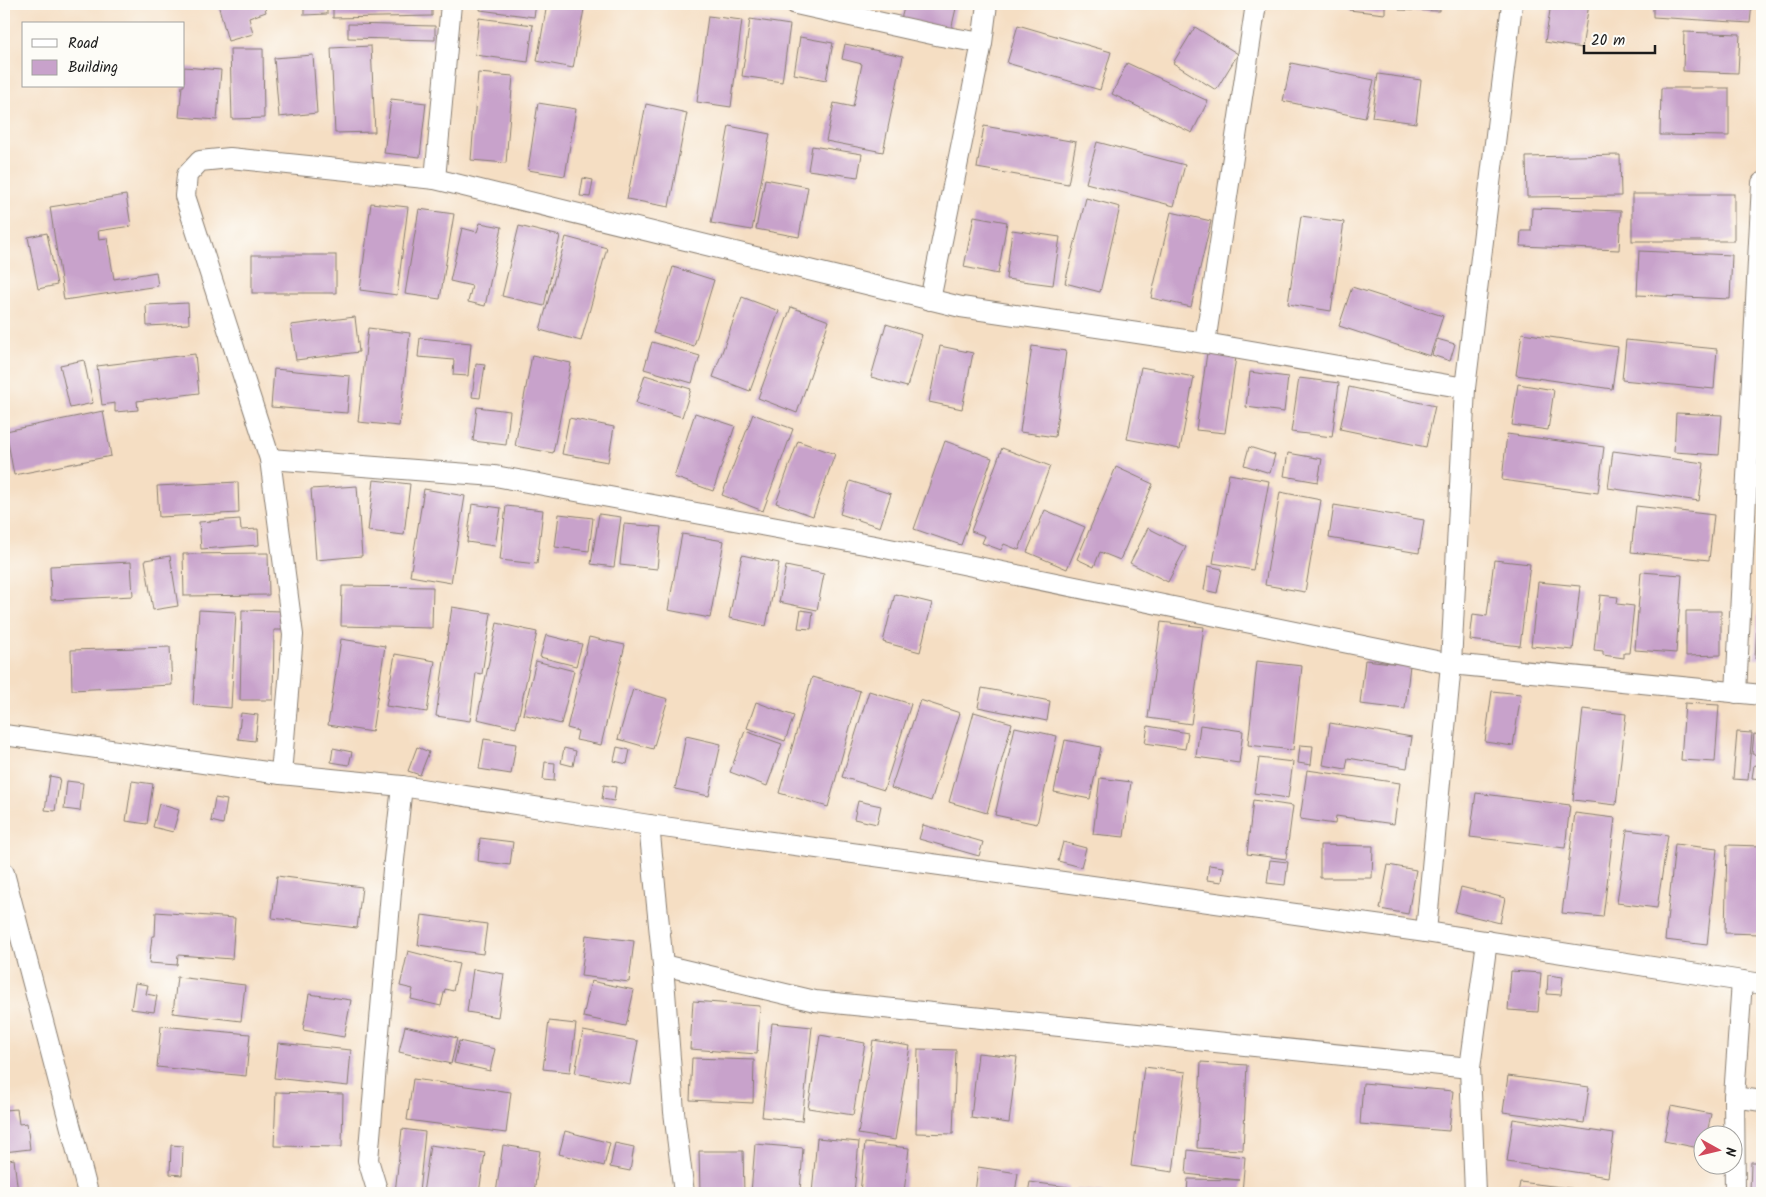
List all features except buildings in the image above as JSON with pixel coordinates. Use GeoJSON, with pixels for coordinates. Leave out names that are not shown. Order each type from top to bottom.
{"type":"FeatureCollection","features":[{"type":"Feature","properties":{"kind":"street"},"geometry":{"type":"LineString","coordinates":[[435,179],[451,4]]}},
{"type":"Feature","properties":{"kind":"street"},"geometry":{"type":"LineString","coordinates":[[796,4],[941,36],[982,43]]}},
{"type":"Feature","properties":{"kind":"street"},"geometry":{"type":"LineString","coordinates":[[930,300],[982,43],[987,4]]}},
{"type":"Feature","properties":{"kind":"street"},"geometry":{"type":"LineString","coordinates":[[1205,344],[1256,4]]}},
{"type":"Feature","properties":{"kind":"street"},"geometry":{"type":"LineString","coordinates":[[1426,932],[1451,664],[1465,388],[1512,4]]}},
{"type":"Feature","properties":{"kind":"street"},"geometry":{"type":"LineString","coordinates":[[281,774],[293,635],[270,459],[185,196],[187,175],[200,161],[230,158],[435,179],[961,307],[1205,344],[1465,388]]}},
{"type":"Feature","properties":{"kind":"street"},"geometry":{"type":"LineString","coordinates":[[1736,693],[1762,183]]}},
{"type":"Feature","properties":{"kind":"street"},"geometry":{"type":"LineString","coordinates":[[270,459],[495,476],[875,546],[1451,664],[1762,695]]}},
{"type":"Feature","properties":{"kind":"street"},"geometry":{"type":"LineString","coordinates":[[4,735],[281,774],[402,786],[649,825],[1426,932],[1762,984]]}},
{"type":"Feature","properties":{"kind":"street"},"geometry":{"type":"LineString","coordinates":[[378,1193],[368,1160],[402,786]]}},
{"type":"Feature","properties":{"kind":"street"},"geometry":{"type":"LineString","coordinates":[[649,825],[663,965],[674,1112],[684,1193]]}},
{"type":"Feature","properties":{"kind":"street"},"geometry":{"type":"LineString","coordinates":[[4,873],[88,1193]]}},
{"type":"Feature","properties":{"kind":"street"},"geometry":{"type":"LineString","coordinates":[[1475,1193],[1470,1068],[1487,941]]}},
{"type":"Feature","properties":{"kind":"street"},"geometry":{"type":"LineString","coordinates":[[663,965],[815,1001],[1470,1068]]}},
{"type":"Feature","properties":{"kind":"street"},"geometry":{"type":"LineString","coordinates":[[1735,1193],[1734,1097],[1742,981]]}},
{"type":"Feature","properties":{"kind":"street"},"geometry":{"type":"LineString","coordinates":[[1734,1097],[1762,1101]]}}]}
